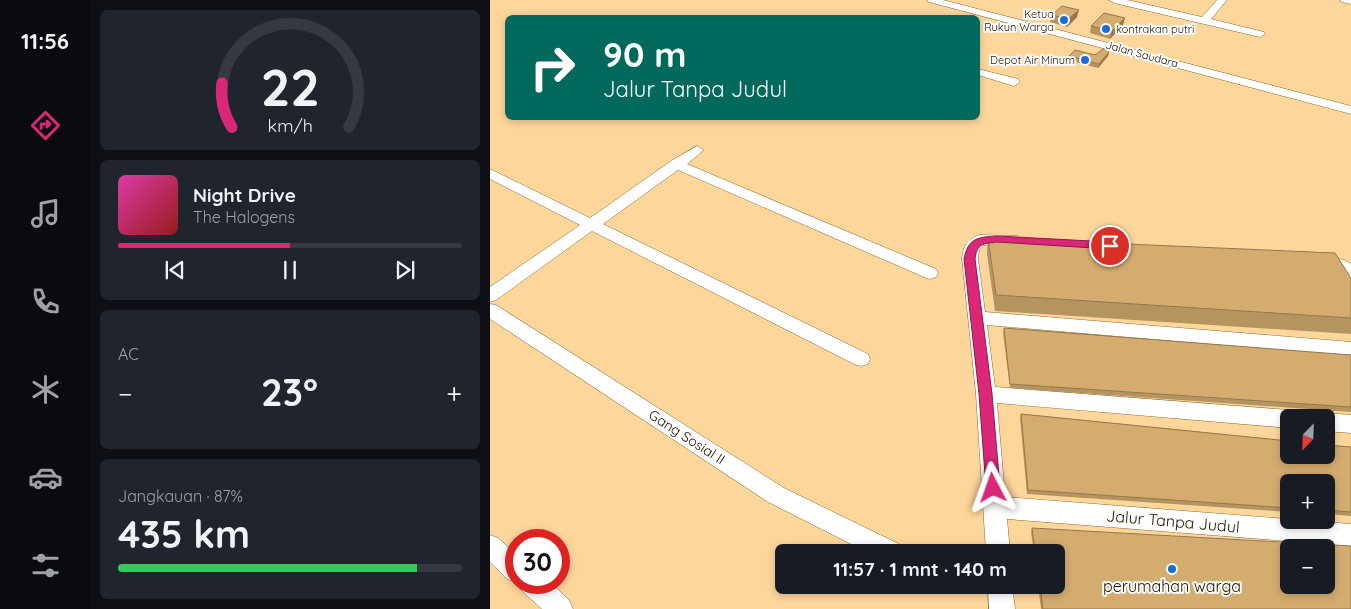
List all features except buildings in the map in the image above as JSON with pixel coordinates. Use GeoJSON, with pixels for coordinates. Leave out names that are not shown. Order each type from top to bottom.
{"type":"FeatureCollection","features":[{"type":"Feature","properties":{"kind":"street","name":"Jalan Saudara"},"geometry":{"type":"LineString","coordinates":[[932,0],[1351,110]]}},
{"type":"Feature","properties":{"kind":"street"},"geometry":{"type":"LineString","coordinates":[[1114,0],[1260,34]]}},
{"type":"Feature","properties":{"kind":"street"},"geometry":{"type":"LineString","coordinates":[[1204,21],[1222,0]]}},
{"type":"Feature","properties":{"kind":"street"},"geometry":{"type":"LineString","coordinates":[[1345,0],[1351,1]]}},
{"type":"Feature","properties":{"kind":"street"},"geometry":{"type":"LineString","coordinates":[[980,25],[991,15]]}},
{"type":"Feature","properties":{"kind":"street"},"geometry":{"type":"LineString","coordinates":[[980,73],[1014,82]]}},
{"type":"Feature","properties":{"kind":"street"},"geometry":{"type":"LineString","coordinates":[[490,296],[697,150]]}},
{"type":"Feature","properties":{"kind":"street"},"geometry":{"type":"LineString","coordinates":[[676,164],[930,273]]}},
{"type":"Feature","properties":{"kind":"street"},"geometry":{"type":"LineString","coordinates":[[490,172],[861,359]]}},
{"type":"Feature","properties":{"kind":"street"},"geometry":{"type":"LineString","coordinates":[[997,544],[986,394],[976,318],[970,259],[971,248],[980,240],[1025,241]]}},
{"type":"Feature","properties":{"kind":"street"},"geometry":{"type":"LineString","coordinates":[[1308,259],[1338,264],[1351,272]]}},
{"type":"Feature","properties":{"kind":"street","name":"Gang Sosial II"},"geometry":{"type":"LineString","coordinates":[[490,310],[776,495],[875,544]]}},
{"type":"Feature","properties":{"kind":"street"},"geometry":{"type":"LineString","coordinates":[[976,318],[1351,349]]}},
{"type":"Feature","properties":{"kind":"street"},"geometry":{"type":"LineString","coordinates":[[986,394],[1280,418]]}},
{"type":"Feature","properties":{"kind":"street"},"geometry":{"type":"LineString","coordinates":[[1335,423],[1351,424]]}},
{"type":"Feature","properties":{"kind":"street","name":"Jalur Tanpa Judul"},"geometry":{"type":"LineString","coordinates":[[994,507],[1351,535]]}},
{"type":"Feature","properties":{"kind":"street"},"geometry":{"type":"LineString","coordinates":[[490,546],[505,560]]}},
{"type":"Feature","properties":{"kind":"street"},"geometry":{"type":"LineString","coordinates":[[544,594],[560,609]]}},
{"type":"Feature","properties":{"kind":"street"},"geometry":{"type":"LineString","coordinates":[[1001,594],[1002,609]]}},
{"type":"Feature","properties":{"kind":"place","name":"Ketua Rukun Warga"},"geometry":{"type":"Point","coordinates":[1064,20]}},
{"type":"Feature","properties":{"kind":"place","name":"kontrakan putri"},"geometry":{"type":"Point","coordinates":[1106,29]}},
{"type":"Feature","properties":{"kind":"place","name":"Depot Air Minum"},"geometry":{"type":"Point","coordinates":[1085,60]}},
{"type":"Feature","properties":{"kind":"place","name":"perumahan warga"},"geometry":{"type":"Point","coordinates":[1172,569]}},
{"type":"Feature","properties":{"kind":"route"},"geometry":{"type":"LineString","coordinates":[[993,488],[986,394],[970,259],[971,248],[980,240],[997,239],[1110,246]]}}]}
